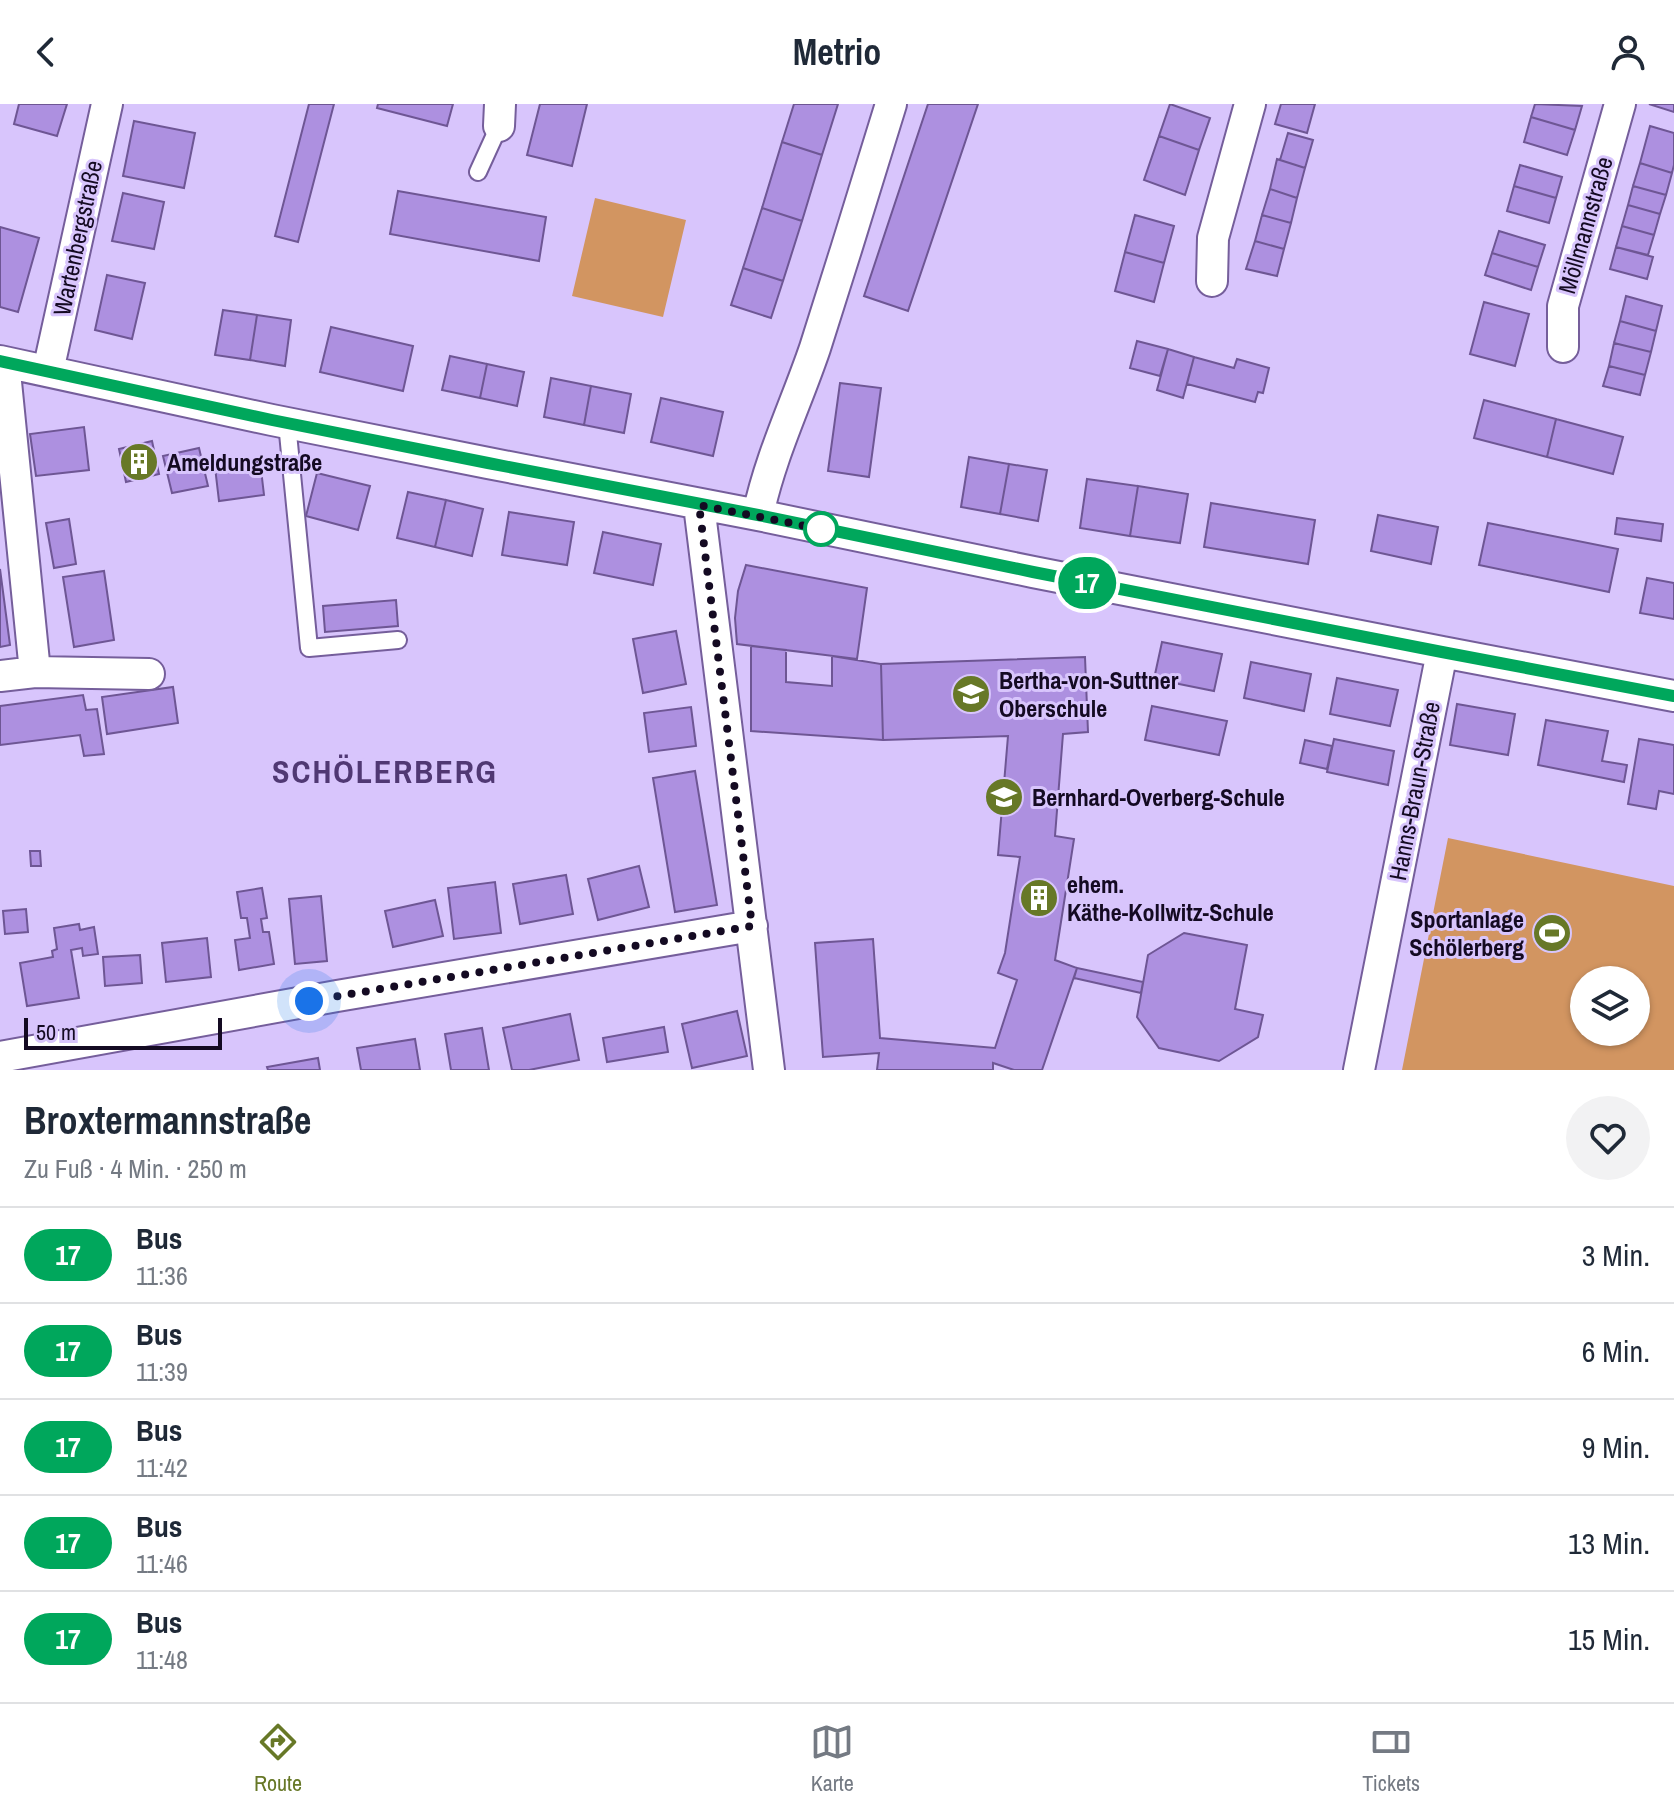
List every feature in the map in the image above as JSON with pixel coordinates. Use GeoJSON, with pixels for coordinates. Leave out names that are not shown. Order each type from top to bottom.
{"type":"FeatureCollection","features":[{"type":"Feature","properties":{"kind":"street","name":"Wartenbergstraße"},"geometry":{"type":"LineString","coordinates":[[48,371],[107,104]]}},
{"type":"Feature","properties":{"kind":"street"},"geometry":{"type":"LineString","coordinates":[[758,515],[781,435],[813,352],[891,104]]}},
{"type":"Feature","properties":{"kind":"street"},"geometry":{"type":"LineString","coordinates":[[1212,281],[1213,238],[1250,104]]}},
{"type":"Feature","properties":{"kind":"street","name":"Möllmannstraße"},"geometry":{"type":"LineString","coordinates":[[1563,347],[1563,306],[1620,104]]}},
{"type":"Feature","properties":{"kind":"street"},"geometry":{"type":"LineString","coordinates":[[35,672],[2,362],[287,423],[1674,696]]}},
{"type":"Feature","properties":{"kind":"street"},"geometry":{"type":"LineString","coordinates":[[699,505],[769,1070]]}},
{"type":"Feature","properties":{"kind":"street","name":"Hanns-Braun-Straße"},"geometry":{"type":"LineString","coordinates":[[1359,1070],[1442,652]]}},
{"type":"Feature","properties":{"kind":"street"},"geometry":{"type":"LineString","coordinates":[[0,676],[35,672],[149,674]]}},
{"type":"Feature","properties":{"kind":"street"},"geometry":{"type":"LineString","coordinates":[[0,1057],[752,926]]}},
{"type":"Feature","properties":{"kind":"lane"},"geometry":{"type":"LineString","coordinates":[[478,172],[500,115]]}},
{"type":"Feature","properties":{"kind":"lane"},"geometry":{"type":"LineString","coordinates":[[287,423],[309,648],[398,640]]}},
{"type":"Feature","properties":{"kind":"shaded area"},"geometry":{"type":"Polygon","coordinates":[[[595,198],[686,220],[663,317],[572,296],[595,198]]]}},
{"type":"Feature","properties":{"kind":"shaded area","name":"Sportanlage Schölerberg"},"geometry":{"type":"Polygon","coordinates":[[[1448,838],[1674,886],[1674,1070],[1402,1070],[1448,838]]]}},
{"type":"Feature","properties":{"kind":"building"},"geometry":{"type":"Polygon","coordinates":[[[19,104],[67,104],[57,136],[14,124],[19,104]]]}},
{"type":"Feature","properties":{"kind":"building"},"geometry":{"type":"Polygon","coordinates":[[[309,104],[334,104],[298,242],[275,236],[309,104]]]}},
{"type":"Feature","properties":{"kind":"building"},"geometry":{"type":"Polygon","coordinates":[[[378,104],[453,104],[447,126],[377,108],[378,104]]]}},
{"type":"Feature","properties":{"kind":"building"},"geometry":{"type":"Polygon","coordinates":[[[540,104],[587,104],[572,166],[527,155],[540,104]]]}},
{"type":"Feature","properties":{"kind":"building"},"geometry":{"type":"Polygon","coordinates":[[[794,104],[838,104],[822,155],[782,142],[794,104]]]}},
{"type":"Feature","properties":{"kind":"building"},"geometry":{"type":"Polygon","coordinates":[[[928,104],[978,104],[908,311],[864,296],[928,104]]]}},
{"type":"Feature","properties":{"kind":"building"},"geometry":{"type":"Polygon","coordinates":[[[1170,104],[1210,118],[1199,150],[1159,136],[1170,104]]]}},
{"type":"Feature","properties":{"kind":"building"},"geometry":{"type":"Polygon","coordinates":[[[1281,104],[1315,104],[1307,133],[1275,124],[1281,104]]]}},
{"type":"Feature","properties":{"kind":"building"},"geometry":{"type":"Polygon","coordinates":[[[1535,104],[1582,106],[1575,130],[1531,117],[1535,104]]]}},
{"type":"Feature","properties":{"kind":"building"},"geometry":{"type":"Polygon","coordinates":[[[1649,104],[1674,104],[1674,112],[1649,104]]]}},
{"type":"Feature","properties":{"kind":"building"},"geometry":{"type":"Polygon","coordinates":[[[1531,117],[1575,130],[1567,155],[1524,142],[1531,117]]]}},
{"type":"Feature","properties":{"kind":"building"},"geometry":{"type":"Polygon","coordinates":[[[134,121],[195,133],[184,188],[123,176],[134,121]]]}},
{"type":"Feature","properties":{"kind":"building"},"geometry":{"type":"Polygon","coordinates":[[[1650,126],[1674,133],[1672,173],[1640,163],[1650,126]]]}},
{"type":"Feature","properties":{"kind":"building"},"geometry":{"type":"Polygon","coordinates":[[[1288,133],[1313,140],[1305,168],[1280,160],[1288,133]]]}},
{"type":"Feature","properties":{"kind":"building"},"geometry":{"type":"Polygon","coordinates":[[[1159,136],[1199,150],[1185,195],[1144,180],[1159,136]]]}},
{"type":"Feature","properties":{"kind":"building"},"geometry":{"type":"Polygon","coordinates":[[[782,142],[822,155],[802,221],[762,208],[782,142]]]}},
{"type":"Feature","properties":{"kind":"building"},"geometry":{"type":"Polygon","coordinates":[[[1277,159],[1305,168],[1297,198],[1270,189],[1277,159]]]}},
{"type":"Feature","properties":{"kind":"building"},"geometry":{"type":"Polygon","coordinates":[[[1640,163],[1672,173],[1666,195],[1633,186],[1640,163]]]}},
{"type":"Feature","properties":{"kind":"building"},"geometry":{"type":"Polygon","coordinates":[[[1520,165],[1562,177],[1556,198],[1514,186],[1520,165]]]}},
{"type":"Feature","properties":{"kind":"building"},"geometry":{"type":"Polygon","coordinates":[[[1514,186],[1556,198],[1549,223],[1507,211],[1514,186]]]}},
{"type":"Feature","properties":{"kind":"building"},"geometry":{"type":"Polygon","coordinates":[[[1633,186],[1666,195],[1660,214],[1628,205],[1633,186]]]}},
{"type":"Feature","properties":{"kind":"building"},"geometry":{"type":"Polygon","coordinates":[[[1270,189],[1297,198],[1291,223],[1262,215],[1270,189]]]}},
{"type":"Feature","properties":{"kind":"building"},"geometry":{"type":"Polygon","coordinates":[[[398,191],[546,217],[539,261],[390,234],[398,191]]]}},
{"type":"Feature","properties":{"kind":"building"},"geometry":{"type":"Polygon","coordinates":[[[123,193],[164,202],[154,249],[112,241],[123,193]]]}},
{"type":"Feature","properties":{"kind":"building"},"geometry":{"type":"Polygon","coordinates":[[[1628,205],[1660,214],[1654,235],[1622,226],[1628,205]]]}},
{"type":"Feature","properties":{"kind":"building"},"geometry":{"type":"Polygon","coordinates":[[[762,208],[802,221],[783,281],[743,268],[762,208]]]}},
{"type":"Feature","properties":{"kind":"building"},"geometry":{"type":"Polygon","coordinates":[[[1135,215],[1174,226],[1164,263],[1125,252],[1135,215]]]}},
{"type":"Feature","properties":{"kind":"building"},"geometry":{"type":"Polygon","coordinates":[[[1262,215],[1291,223],[1284,249],[1255,241],[1262,215]]]}},
{"type":"Feature","properties":{"kind":"building"},"geometry":{"type":"Polygon","coordinates":[[[1622,226],[1654,235],[1648,255],[1616,247],[1622,226]]]}},
{"type":"Feature","properties":{"kind":"building"},"geometry":{"type":"Polygon","coordinates":[[[0,227],[39,238],[18,312],[0,307],[0,227]]]}},
{"type":"Feature","properties":{"kind":"building"},"geometry":{"type":"Polygon","coordinates":[[[1499,231],[1545,245],[1538,267],[1492,253],[1499,231]]]}},
{"type":"Feature","properties":{"kind":"building"},"geometry":{"type":"Polygon","coordinates":[[[1255,241],[1284,249],[1277,276],[1246,269],[1255,241]]]}},
{"type":"Feature","properties":{"kind":"building"},"geometry":{"type":"Polygon","coordinates":[[[1616,247],[1653,257],[1647,279],[1610,269],[1616,247]]]}},
{"type":"Feature","properties":{"kind":"building"},"geometry":{"type":"Polygon","coordinates":[[[1125,252],[1164,263],[1154,302],[1115,291],[1125,252]]]}},
{"type":"Feature","properties":{"kind":"building"},"geometry":{"type":"Polygon","coordinates":[[[1492,253],[1538,267],[1531,290],[1485,275],[1492,253]]]}},
{"type":"Feature","properties":{"kind":"building"},"geometry":{"type":"Polygon","coordinates":[[[743,268],[783,281],[771,318],[731,305],[743,268]]]}},
{"type":"Feature","properties":{"kind":"building"},"geometry":{"type":"Polygon","coordinates":[[[107,275],[145,283],[132,339],[95,330],[107,275]]]}},
{"type":"Feature","properties":{"kind":"building"},"geometry":{"type":"Polygon","coordinates":[[[1626,296],[1662,306],[1656,331],[1620,321],[1626,296]]]}},
{"type":"Feature","properties":{"kind":"building"},"geometry":{"type":"Polygon","coordinates":[[[1484,302],[1529,314],[1515,366],[1470,354],[1484,302]]]}},
{"type":"Feature","properties":{"kind":"building"},"geometry":{"type":"Polygon","coordinates":[[[223,310],[257,315],[250,360],[215,355],[223,310]]]}},
{"type":"Feature","properties":{"kind":"building"},"geometry":{"type":"Polygon","coordinates":[[[257,315],[291,320],[285,366],[250,360],[257,315]]]}},
{"type":"Feature","properties":{"kind":"building"},"geometry":{"type":"Polygon","coordinates":[[[1620,321],[1656,331],[1651,352],[1614,343],[1620,321]]]}},
{"type":"Feature","properties":{"kind":"building"},"geometry":{"type":"Polygon","coordinates":[[[331,327],[413,346],[403,391],[320,372],[331,327]]]}},
{"type":"Feature","properties":{"kind":"building"},"geometry":{"type":"Polygon","coordinates":[[[1137,341],[1168,349],[1160,376],[1130,368],[1137,341]]]}},
{"type":"Feature","properties":{"kind":"building"},"geometry":{"type":"Polygon","coordinates":[[[1614,343],[1651,352],[1645,375],[1609,366],[1614,343]]]}},
{"type":"Feature","properties":{"kind":"building"},"geometry":{"type":"Polygon","coordinates":[[[1168,349],[1194,357],[1183,398],[1157,390],[1168,349]]]}},
{"type":"Feature","properties":{"kind":"building"},"geometry":{"type":"Polygon","coordinates":[[[450,356],[487,364],[480,398],[442,390],[450,356]]]}},
{"type":"Feature","properties":{"kind":"building"},"geometry":{"type":"Polygon","coordinates":[[[1194,357],[1234,368],[1237,359],[1269,368],[1263,393],[1258,392],[1255,402],[1187,384],[1194,357]]]}},
{"type":"Feature","properties":{"kind":"building"},"geometry":{"type":"Polygon","coordinates":[[[487,364],[524,372],[517,406],[480,398],[487,364]]]}},
{"type":"Feature","properties":{"kind":"building"},"geometry":{"type":"Polygon","coordinates":[[[1609,366],[1645,375],[1640,395],[1603,386],[1609,366]]]}},
{"type":"Feature","properties":{"kind":"building"},"geometry":{"type":"Polygon","coordinates":[[[551,378],[591,386],[584,425],[544,417],[551,378]]]}},
{"type":"Feature","properties":{"kind":"building"},"geometry":{"type":"Polygon","coordinates":[[[840,383],[881,388],[869,477],[828,471],[840,383]]]}},
{"type":"Feature","properties":{"kind":"building"},"geometry":{"type":"Polygon","coordinates":[[[591,386],[631,394],[624,433],[584,425],[591,386]]]}},
{"type":"Feature","properties":{"kind":"building"},"geometry":{"type":"Polygon","coordinates":[[[661,398],[723,412],[713,456],[651,442],[661,398]]]}},
{"type":"Feature","properties":{"kind":"building"},"geometry":{"type":"Polygon","coordinates":[[[1484,400],[1556,419],[1547,457],[1474,438],[1484,400]]]}},
{"type":"Feature","properties":{"kind":"building"},"geometry":{"type":"Polygon","coordinates":[[[1556,419],[1623,437],[1613,474],[1547,457],[1556,419]]]}},
{"type":"Feature","properties":{"kind":"building"},"geometry":{"type":"Polygon","coordinates":[[[84,427],[89,470],[36,476],[30,434],[84,427]]]}},
{"type":"Feature","properties":{"kind":"building","name":"Ameldungstraße"},"geometry":{"type":"Polygon","coordinates":[[[152,441],[159,474],[126,482],[119,449],[152,441]]]}},
{"type":"Feature","properties":{"kind":"building"},"geometry":{"type":"Polygon","coordinates":[[[199,448],[208,486],[172,493],[163,456],[199,448]]]}},
{"type":"Feature","properties":{"kind":"building"},"geometry":{"type":"Polygon","coordinates":[[[969,457],[1009,464],[1000,514],[961,507],[969,457]]]}},
{"type":"Feature","properties":{"kind":"building"},"geometry":{"type":"Polygon","coordinates":[[[260,461],[264,495],[219,501],[215,467],[260,461]]]}},
{"type":"Feature","properties":{"kind":"building"},"geometry":{"type":"Polygon","coordinates":[[[1009,464],[1047,470],[1038,521],[1000,514],[1009,464]]]}},
{"type":"Feature","properties":{"kind":"building"},"geometry":{"type":"Polygon","coordinates":[[[317,473],[370,486],[358,530],[306,516],[317,473]]]}},
{"type":"Feature","properties":{"kind":"building"},"geometry":{"type":"Polygon","coordinates":[[[1087,479],[1138,486],[1130,536],[1080,528],[1087,479]]]}},
{"type":"Feature","properties":{"kind":"building"},"geometry":{"type":"Polygon","coordinates":[[[1138,486],[1188,494],[1180,543],[1130,536],[1138,486]]]}},
{"type":"Feature","properties":{"kind":"building"},"geometry":{"type":"Polygon","coordinates":[[[408,492],[446,500],[435,547],[397,538],[408,492]]]}},
{"type":"Feature","properties":{"kind":"building"},"geometry":{"type":"Polygon","coordinates":[[[446,500],[483,509],[472,556],[435,547],[446,500]]]}},
{"type":"Feature","properties":{"kind":"building"},"geometry":{"type":"Polygon","coordinates":[[[1211,503],[1315,520],[1308,564],[1204,547],[1211,503]]]}},
{"type":"Feature","properties":{"kind":"building"},"geometry":{"type":"Polygon","coordinates":[[[509,512],[574,522],[567,565],[502,555],[509,512]]]}},
{"type":"Feature","properties":{"kind":"building"},"geometry":{"type":"Polygon","coordinates":[[[1378,515],[1438,527],[1431,564],[1371,551],[1378,515]]]}},
{"type":"Feature","properties":{"kind":"building"},"geometry":{"type":"Polygon","coordinates":[[[1617,518],[1663,524],[1661,541],[1615,534],[1617,518]]]}},
{"type":"Feature","properties":{"kind":"building"},"geometry":{"type":"Polygon","coordinates":[[[69,519],[76,564],[54,568],[46,523],[69,519]]]}},
{"type":"Feature","properties":{"kind":"building"},"geometry":{"type":"Polygon","coordinates":[[[1488,523],[1618,549],[1609,592],[1479,565],[1488,523]]]}},
{"type":"Feature","properties":{"kind":"building"},"geometry":{"type":"Polygon","coordinates":[[[603,532],[661,544],[653,585],[594,573],[603,532]]]}},
{"type":"Feature","properties":{"kind":"building"},"geometry":{"type":"Polygon","coordinates":[[[746,565],[867,588],[857,659],[737,644],[735,618],[738,591],[746,565]]]}},
{"type":"Feature","properties":{"kind":"building"},"geometry":{"type":"Polygon","coordinates":[[[0,569],[10,645],[0,647],[0,569]]]}},
{"type":"Feature","properties":{"kind":"building"},"geometry":{"type":"Polygon","coordinates":[[[104,571],[114,640],[74,647],[63,577],[104,571]]]}},
{"type":"Feature","properties":{"kind":"building"},"geometry":{"type":"Polygon","coordinates":[[[1647,578],[1674,583],[1674,619],[1640,613],[1647,578]]]}},
{"type":"Feature","properties":{"kind":"building"},"geometry":{"type":"Polygon","coordinates":[[[396,600],[398,626],[325,632],[323,606],[396,600]]]}},
{"type":"Feature","properties":{"kind":"building"},"geometry":{"type":"Polygon","coordinates":[[[676,631],[686,684],[643,693],[633,639],[676,631]]]}},
{"type":"Feature","properties":{"kind":"building"},"geometry":{"type":"Polygon","coordinates":[[[1162,642],[1222,654],[1214,691],[1154,679],[1162,642]]]}},
{"type":"Feature","properties":{"kind":"building"},"geometry":{"type":"Polygon","coordinates":[[[751,646],[786,650],[786,682],[832,686],[832,656],[881,664],[883,740],[751,731],[751,646]]]}},
{"type":"Feature","properties":{"kind":"building","name":"ehem. Käthe-Kollwitz-Schule"},"geometry":{"type":"Polygon","coordinates":[[[1085,657],[1088,732],[1063,734],[1055,836],[1074,839],[1055,960],[1077,968],[1042,1070],[1014,1070],[993,1063],[993,1070],[877,1070],[879,1053],[823,1057],[815,943],[873,939],[880,1038],[995,1048],[1017,980],[998,973],[1005,953],[1020,857],[998,855],[1008,736],[883,740],[881,664],[1085,657]]]}},
{"type":"Feature","properties":{"kind":"building"},"geometry":{"type":"Polygon","coordinates":[[[1251,662],[1311,674],[1304,711],[1244,698],[1251,662]]]}},
{"type":"Feature","properties":{"kind":"building"},"geometry":{"type":"Polygon","coordinates":[[[1337,678],[1398,690],[1390,726],[1330,714],[1337,678]]]}},
{"type":"Feature","properties":{"kind":"building"},"geometry":{"type":"Polygon","coordinates":[[[173,687],[178,723],[107,734],[102,697],[173,687]]]}},
{"type":"Feature","properties":{"kind":"building"},"geometry":{"type":"Polygon","coordinates":[[[83,695],[86,710],[97,709],[104,754],[84,756],[80,735],[0,745],[0,706],[83,695]]]}},
{"type":"Feature","properties":{"kind":"building"},"geometry":{"type":"Polygon","coordinates":[[[1457,704],[1515,714],[1508,755],[1450,745],[1457,704]]]}},
{"type":"Feature","properties":{"kind":"building"},"geometry":{"type":"Polygon","coordinates":[[[1152,706],[1227,721],[1219,755],[1145,740],[1152,706]]]}},
{"type":"Feature","properties":{"kind":"building"},"geometry":{"type":"Polygon","coordinates":[[[691,707],[696,746],[649,752],[644,713],[691,707]]]}},
{"type":"Feature","properties":{"kind":"building"},"geometry":{"type":"Polygon","coordinates":[[[1546,720],[1608,731],[1602,761],[1627,765],[1624,782],[1538,765],[1546,720]]]}},
{"type":"Feature","properties":{"kind":"building"},"geometry":{"type":"Polygon","coordinates":[[[1334,739],[1394,751],[1388,785],[1327,772],[1334,739]]]}},
{"type":"Feature","properties":{"kind":"building"},"geometry":{"type":"Polygon","coordinates":[[[1639,739],[1674,745],[1674,794],[1659,791],[1656,809],[1628,804],[1639,739]]]}},
{"type":"Feature","properties":{"kind":"building"},"geometry":{"type":"Polygon","coordinates":[[[1305,740],[1332,746],[1327,769],[1300,763],[1305,740]]]}},
{"type":"Feature","properties":{"kind":"building"},"geometry":{"type":"Polygon","coordinates":[[[695,771],[717,905],[675,912],[653,778],[695,771]]]}},
{"type":"Feature","properties":{"kind":"building"},"geometry":{"type":"Polygon","coordinates":[[[30,851],[40,851],[41,866],[31,866],[30,851]]]}},
{"type":"Feature","properties":{"kind":"building"},"geometry":{"type":"Polygon","coordinates":[[[639,866],[649,907],[598,920],[588,879],[639,866]]]}},
{"type":"Feature","properties":{"kind":"building"},"geometry":{"type":"Polygon","coordinates":[[[566,875],[573,914],[520,924],[513,884],[566,875]]]}},
{"type":"Feature","properties":{"kind":"building"},"geometry":{"type":"Polygon","coordinates":[[[495,882],[501,933],[454,939],[448,888],[495,882]]]}},
{"type":"Feature","properties":{"kind":"building"},"geometry":{"type":"Polygon","coordinates":[[[262,888],[267,918],[261,919],[263,932],[269,932],[274,964],[239,970],[235,940],[250,938],[247,918],[241,918],[237,892],[262,888]]]}},
{"type":"Feature","properties":{"kind":"building"},"geometry":{"type":"Polygon","coordinates":[[[321,896],[327,961],[295,964],[289,899],[321,896]]]}},
{"type":"Feature","properties":{"kind":"building"},"geometry":{"type":"Polygon","coordinates":[[[435,900],[443,936],[393,947],[385,911],[435,900]]]}},
{"type":"Feature","properties":{"kind":"building"},"geometry":{"type":"Polygon","coordinates":[[[26,909],[28,932],[5,934],[3,911],[26,909]]]}},
{"type":"Feature","properties":{"kind":"building"},"geometry":{"type":"Polygon","coordinates":[[[79,924],[80,930],[94,927],[98,954],[83,956],[82,948],[71,950],[79,998],[27,1006],[20,963],[53,957],[52,951],[57,949],[54,928],[79,924]]]}},
{"type":"Feature","properties":{"kind":"building"},"geometry":{"type":"Polygon","coordinates":[[[1184,933],[1247,945],[1235,1009],[1263,1015],[1258,1037],[1219,1061],[1159,1048],[1137,1017],[1148,955],[1184,933]]]}},
{"type":"Feature","properties":{"kind":"building"},"geometry":{"type":"Polygon","coordinates":[[[207,938],[211,977],[166,982],[162,943],[207,938]]]}},
{"type":"Feature","properties":{"kind":"building"},"geometry":{"type":"Polygon","coordinates":[[[140,955],[142,983],[105,986],[103,957],[140,955]]]}},
{"type":"Feature","properties":{"kind":"building"},"geometry":{"type":"Polygon","coordinates":[[[1077,968],[1143,982],[1141,993],[1074,978],[1077,968]]]}},
{"type":"Feature","properties":{"kind":"building"},"geometry":{"type":"Polygon","coordinates":[[[737,1011],[747,1056],[692,1068],[682,1024],[737,1011]]]}},
{"type":"Feature","properties":{"kind":"building"},"geometry":{"type":"Polygon","coordinates":[[[570,1014],[579,1060],[529,1070],[512,1070],[503,1028],[570,1014]]]}},
{"type":"Feature","properties":{"kind":"building"},"geometry":{"type":"Polygon","coordinates":[[[664,1027],[668,1052],[607,1062],[603,1038],[664,1027]]]}},
{"type":"Feature","properties":{"kind":"building"},"geometry":{"type":"Polygon","coordinates":[[[482,1028],[489,1070],[451,1070],[445,1034],[482,1028]]]}},
{"type":"Feature","properties":{"kind":"building"},"geometry":{"type":"Polygon","coordinates":[[[415,1039],[420,1070],[361,1070],[357,1048],[415,1039]]]}},
{"type":"Feature","properties":{"kind":"building"},"geometry":{"type":"Polygon","coordinates":[[[318,1058],[320,1070],[268,1070],[267,1067],[318,1058]]]}},
{"type":"Feature","properties":{"kind":"bus line","name":"17"},"geometry":{"type":"LineString","coordinates":[[0,361],[272,420],[1674,696]]}},
{"type":"Feature","properties":{"kind":"place","name":"Ameldungstraße"},"geometry":{"type":"Point","coordinates":[139,462]}},
{"type":"Feature","properties":{"kind":"place","name":"Bertha-von-Suttner Oberschule"},"geometry":{"type":"Point","coordinates":[971,694]}},
{"type":"Feature","properties":{"kind":"place","name":"Bernhard-Overberg-Schule"},"geometry":{"type":"Point","coordinates":[1004,797]}},
{"type":"Feature","properties":{"kind":"place","name":"ehem. Käthe-Kollwitz-Schule"},"geometry":{"type":"Point","coordinates":[1039,898]}},
{"type":"Feature","properties":{"kind":"place","name":"Sportanlage Schölerberg"},"geometry":{"type":"Point","coordinates":[1552,933]}},
{"type":"Feature","properties":{"kind":"district","name":"SCHÖLERBERG"},"geometry":{"type":"Point","coordinates":[385,771]}},
{"type":"Feature","properties":{"kind":"route"},"geometry":{"type":"LineString","coordinates":[[309,1001],[752,926],[699,505],[826,530],[821,529]]}}]}
